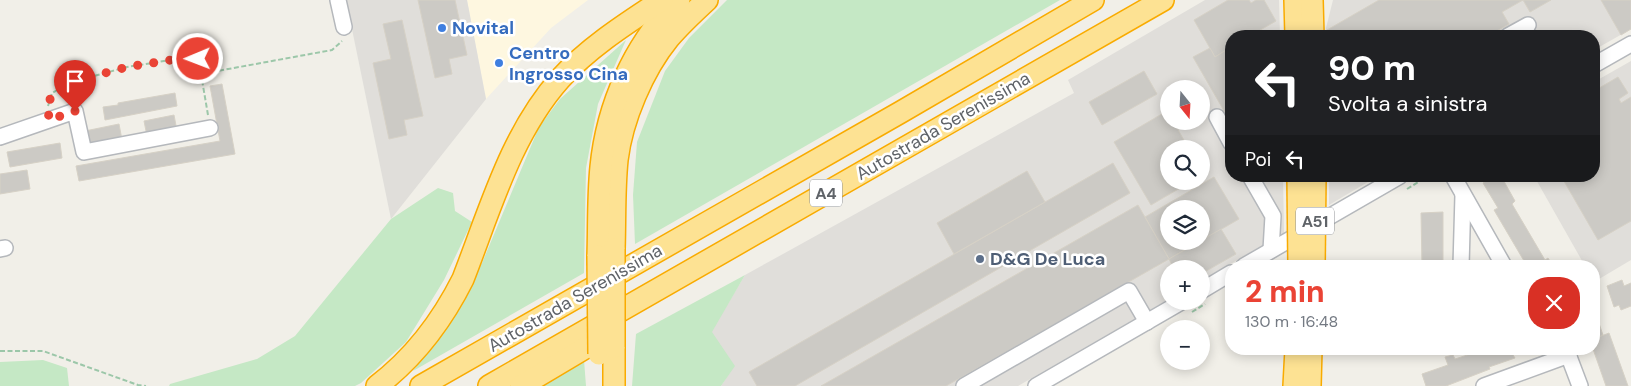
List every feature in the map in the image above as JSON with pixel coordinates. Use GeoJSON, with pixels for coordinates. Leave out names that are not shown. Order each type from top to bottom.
{"type":"FeatureCollection","features":[{"type":"Feature","properties":{"kind":"highway"},"geometry":{"type":"LineString","coordinates":[[377,386],[421,346],[435,328],[457,292],[510,160],[531,118],[546,96],[580,59],[662,0]]}},
{"type":"Feature","properties":{"kind":"highway"},"geometry":{"type":"LineString","coordinates":[[599,386],[606,350],[606,252],[601,168],[612,112],[634,60],[652,33],[679,0]]}},
{"type":"Feature","properties":{"kind":"highway"},"geometry":{"type":"LineString","coordinates":[[606,252],[617,167],[625,124],[654,60],[683,22],[707,0]]}},
{"type":"Feature","properties":{"kind":"highway","name":"Autostrada Serenissima"},"geometry":{"type":"LineString","coordinates":[[421,386],[1093,0]]}},
{"type":"Feature","properties":{"kind":"highway","name":"Autostrada Serenissima"},"geometry":{"type":"LineString","coordinates":[[489,386],[1163,0]]}},
{"type":"Feature","properties":{"kind":"highway"},"geometry":{"type":"LineString","coordinates":[[1295,0],[1296,30]]}},
{"type":"Feature","properties":{"kind":"highway"},"geometry":{"type":"LineString","coordinates":[[1312,0],[1313,30]]}},
{"type":"Feature","properties":{"kind":"highway","name":"A51"},"geometry":{"type":"LineString","coordinates":[[1298,182],[1298,260]]}},
{"type":"Feature","properties":{"kind":"highway","name":"A51"},"geometry":{"type":"LineString","coordinates":[[1314,260],[1315,182]]}},
{"type":"Feature","properties":{"kind":"highway"},"geometry":{"type":"LineString","coordinates":[[521,386],[586,348],[674,279]]}},
{"type":"Feature","properties":{"kind":"highway"},"geometry":{"type":"LineString","coordinates":[[606,350],[614,386]]}},
{"type":"Feature","properties":{"kind":"highway"},"geometry":{"type":"LineString","coordinates":[[1294,386],[1296,355]]}},
{"type":"Feature","properties":{"kind":"highway"},"geometry":{"type":"LineString","coordinates":[[1310,386],[1311,355]]}},
{"type":"Feature","properties":{"kind":"street"},"geometry":{"type":"LineString","coordinates":[[338,0],[344,27]]}},
{"type":"Feature","properties":{"kind":"street"},"geometry":{"type":"LineString","coordinates":[[1519,30],[1528,25]]}},
{"type":"Feature","properties":{"kind":"street"},"geometry":{"type":"LineString","coordinates":[[1600,62],[1631,44]]}},
{"type":"Feature","properties":{"kind":"street"},"geometry":{"type":"LineString","coordinates":[[0,137],[75,111],[84,152],[210,128]]}},
{"type":"Feature","properties":{"kind":"street"},"geometry":{"type":"LineString","coordinates":[[1217,117],[1225,132]]}},
{"type":"Feature","properties":{"kind":"street"},"geometry":{"type":"LineString","coordinates":[[1253,182],[1273,216],[1271,250]]}},
{"type":"Feature","properties":{"kind":"street"},"geometry":{"type":"LineString","coordinates":[[1254,260],[1390,182]]}},
{"type":"Feature","properties":{"kind":"street"},"geometry":{"type":"LineString","coordinates":[[1457,182],[1501,260]]}},
{"type":"Feature","properties":{"kind":"street"},"geometry":{"type":"LineString","coordinates":[[1461,260],[1463,193]]}},
{"type":"Feature","properties":{"kind":"street"},"geometry":{"type":"LineString","coordinates":[[1210,285],[1225,276]]}},
{"type":"Feature","properties":{"kind":"street"},"geometry":{"type":"LineString","coordinates":[[964,386],[1129,291],[1147,322]]}},
{"type":"Feature","properties":{"kind":"street"},"geometry":{"type":"LineString","coordinates":[[1036,386],[1168,310]]}},
{"type":"Feature","properties":{"kind":"street"},"geometry":{"type":"LineString","coordinates":[[1484,386],[1561,355]]}},
{"type":"Feature","properties":{"kind":"street"},"geometry":{"type":"LineString","coordinates":[[1569,355],[1580,386]]}},
{"type":"Feature","properties":{"kind":"path"},"geometry":{"type":"LineString","coordinates":[[210,128],[201,74],[332,50],[343,40],[344,27]]}},
{"type":"Feature","properties":{"kind":"path"},"geometry":{"type":"LineString","coordinates":[[49,120],[48,106],[52,93],[72,82],[127,67],[183,58],[198,59],[216,72]]}},
{"type":"Feature","properties":{"kind":"path"},"geometry":{"type":"LineString","coordinates":[[0,351],[43,351],[138,385],[146,386]]}},
{"type":"Feature","properties":{"kind":"shaded area"},"geometry":{"type":"Polygon","coordinates":[[[346,0],[467,0],[486,99],[391,219],[346,0]]]}},
{"type":"Feature","properties":{"kind":"shaded area","name":"Centro Ingrosso Cina"},"geometry":{"type":"Polygon","coordinates":[[[467,0],[588,0],[551,28],[486,99],[467,0]]]}},
{"type":"Feature","properties":{"kind":"shaded area"},"geometry":{"type":"Polygon","coordinates":[[[1205,0],[1279,0],[1280,30],[1225,30],[1225,182],[1283,182],[1284,233],[1237,260],[1225,260],[1225,267],[1210,276],[1210,260],[1160,260],[1160,304],[1018,386],[721,386],[734,366],[711,332],[745,275],[1074,93],[1068,80],[1205,0]]]}},
{"type":"Feature","properties":{"kind":"shaded area"},"geometry":{"type":"Polygon","coordinates":[[[1333,0],[1631,0],[1631,29],[1600,47],[1600,30],[1326,30],[1333,0]]]}},
{"type":"Feature","properties":{"kind":"shaded area"},"geometry":{"type":"Polygon","coordinates":[[[1631,61],[1631,260],[1600,278],[1600,260],[1582,260],[1537,182],[1600,182],[1600,79],[1631,61]]]}},
{"type":"Feature","properties":{"kind":"shaded area"},"geometry":{"type":"Polygon","coordinates":[[[1329,182],[1368,182],[1329,205],[1329,182]]]}},
{"type":"Feature","properties":{"kind":"green space"},"geometry":{"type":"Polygon","coordinates":[[[727,0],[1060,0],[635,244],[633,195],[637,142],[665,71],[689,38],[727,0]]]}},
{"type":"Feature","properties":{"kind":"green space"},"geometry":{"type":"Polygon","coordinates":[[[626,40],[598,104],[586,168],[584,273],[413,371],[447,325],[482,263],[539,127],[560,99],[626,40]]]}},
{"type":"Feature","properties":{"kind":"green space"},"geometry":{"type":"Polygon","coordinates":[[[438,188],[453,193],[455,211],[472,222],[444,280],[406,342],[361,383],[355,386],[169,386],[170,384],[257,359],[295,336],[391,219],[438,188]]]}},
{"type":"Feature","properties":{"kind":"green space"},"geometry":{"type":"Polygon","coordinates":[[[745,275],[712,332],[735,366],[721,386],[632,386],[636,334],[745,275]]]}},
{"type":"Feature","properties":{"kind":"green space"},"geometry":{"type":"Polygon","coordinates":[[[43,360],[67,368],[69,386],[0,386],[0,362],[43,360]]]}},
{"type":"Feature","properties":{"kind":"green space"},"geometry":{"type":"Polygon","coordinates":[[[584,360],[586,386],[537,386],[584,360]]]}},
{"type":"Feature","properties":{"kind":"building"},"geometry":{"type":"Polygon","coordinates":[[[418,0],[455,0],[467,55],[449,59],[452,74],[435,78],[418,0]]]}},
{"type":"Feature","properties":{"kind":"building"},"geometry":{"type":"Polygon","coordinates":[[[1228,0],[1249,0],[1251,3],[1256,0],[1264,0],[1276,21],[1260,30],[1225,30],[1225,51],[1215,57],[1194,20],[1228,0]]]}},
{"type":"Feature","properties":{"kind":"building"},"geometry":{"type":"Polygon","coordinates":[[[1379,0],[1523,0],[1502,12],[1509,24],[1498,30],[1327,30],[1379,0]]]}},
{"type":"Feature","properties":{"kind":"building"},"geometry":{"type":"Polygon","coordinates":[[[1523,0],[1551,0],[1530,12],[1523,0]]]}},
{"type":"Feature","properties":{"kind":"building"},"geometry":{"type":"Polygon","coordinates":[[[1601,0],[1631,0],[1631,29],[1621,35],[1601,0]]]}},
{"type":"Feature","properties":{"kind":"building"},"geometry":{"type":"Polygon","coordinates":[[[402,20],[423,116],[404,120],[407,135],[389,139],[373,63],[391,59],[383,24],[402,20]]]}},
{"type":"Feature","properties":{"kind":"building"},"geometry":{"type":"Polygon","coordinates":[[[1210,48],[1215,57],[1225,51],[1225,113],[1210,87],[1210,80],[1206,80],[1193,57],[1210,48]]]}},
{"type":"Feature","properties":{"kind":"building"},"geometry":{"type":"Polygon","coordinates":[[[1144,71],[1157,94],[1102,125],[1089,102],[1144,71]]]}},
{"type":"Feature","properties":{"kind":"building"},"geometry":{"type":"Polygon","coordinates":[[[1618,77],[1628,93],[1619,99],[1621,103],[1631,97],[1631,221],[1598,240],[1564,182],[1600,182],[1600,88],[1618,77]]]}},
{"type":"Feature","properties":{"kind":"building"},"geometry":{"type":"Polygon","coordinates":[[[222,84],[235,154],[79,181],[76,166],[220,141],[210,86],[222,84]]]}},
{"type":"Feature","properties":{"kind":"building"},"geometry":{"type":"Polygon","coordinates":[[[175,93],[177,106],[105,120],[103,107],[175,93]]]}},
{"type":"Feature","properties":{"kind":"building"},"geometry":{"type":"Polygon","coordinates":[[[174,115],[177,131],[147,136],[144,121],[174,115]]]}},
{"type":"Feature","properties":{"kind":"building"},"geometry":{"type":"Polygon","coordinates":[[[1160,115],[1160,130],[1178,130],[1184,140],[1160,140],[1160,190],[1177,190],[1151,205],[1114,142],[1160,115]]]}},
{"type":"Feature","properties":{"kind":"building"},"geometry":{"type":"Polygon","coordinates":[[[119,124],[122,140],[88,147],[85,131],[119,124]]]}},
{"type":"Feature","properties":{"kind":"building"},"geometry":{"type":"Polygon","coordinates":[[[60,143],[62,158],[10,167],[7,152],[60,143]]]}},
{"type":"Feature","properties":{"kind":"building"},"geometry":{"type":"Polygon","coordinates":[[[1113,163],[1130,193],[795,386],[757,386],[749,372],[1113,163]]]}},
{"type":"Feature","properties":{"kind":"building"},"geometry":{"type":"Polygon","coordinates":[[[27,170],[30,189],[0,194],[0,174],[27,170]]]}},
{"type":"Feature","properties":{"kind":"building"},"geometry":{"type":"Polygon","coordinates":[[[1027,171],[1045,202],[954,254],[937,223],[1027,171]]]}},
{"type":"Feature","properties":{"kind":"building"},"geometry":{"type":"Polygon","coordinates":[[[1214,177],[1239,219],[1210,236],[1210,200],[1174,200],[1192,190],[1210,190],[1210,179],[1214,177]]]}},
{"type":"Feature","properties":{"kind":"building"},"geometry":{"type":"Polygon","coordinates":[[[1504,182],[1515,201],[1512,204],[1545,260],[1523,260],[1494,210],[1498,208],[1483,183],[1504,182]]]}},
{"type":"Feature","properties":{"kind":"building"},"geometry":{"type":"Polygon","coordinates":[[[1138,205],[1160,243],[1160,250],[1164,250],[1169,259],[1160,260],[1160,264],[946,386],[821,386],[1138,205]]]}},
{"type":"Feature","properties":{"kind":"building"},"geometry":{"type":"Polygon","coordinates":[[[1160,208],[1160,243],[1145,217],[1160,208]]]}},
{"type":"Feature","properties":{"kind":"building"},"geometry":{"type":"Polygon","coordinates":[[[1443,212],[1443,260],[1422,260],[1421,213],[1443,212]]]}},
{"type":"Feature","properties":{"kind":"building"},"geometry":{"type":"Polygon","coordinates":[[[1221,229],[1236,254],[1210,269],[1210,260],[1170,260],[1185,250],[1210,250],[1210,235],[1221,229]]]}},
{"type":"Feature","properties":{"kind":"building"},"geometry":{"type":"Polygon","coordinates":[[[1164,250],[1184,250],[1169,259],[1164,250]]]}},
{"type":"Feature","properties":{"kind":"building"},"geometry":{"type":"Polygon","coordinates":[[[1622,280],[1624,286],[1631,283],[1631,306],[1621,310],[1619,305],[1614,307],[1607,286],[1622,280]]]}},
{"type":"Feature","properties":{"kind":"building"},"geometry":{"type":"Polygon","coordinates":[[[1609,333],[1628,386],[1606,386],[1595,355],[1600,355],[1600,337],[1609,333]]]}},
{"type":"Feature","properties":{"kind":"building"},"geometry":{"type":"Polygon","coordinates":[[[1453,355],[1455,359],[1467,355],[1513,355],[1515,358],[1446,386],[1426,386],[1422,374],[1448,365],[1445,357],[1453,355]]]}},
{"type":"Feature","properties":{"kind":"place","name":"Novital"},"geometry":{"type":"Point","coordinates":[442,28]}},
{"type":"Feature","properties":{"kind":"place","name":"Centro Ingrosso Cina"},"geometry":{"type":"Point","coordinates":[499,63]}},
{"type":"Feature","properties":{"kind":"place","name":"D&G De Luca"},"geometry":{"type":"Point","coordinates":[980,259]}},
{"type":"Feature","properties":{"kind":"route"},"geometry":{"type":"LineString","coordinates":[[75,111],[49,120],[48,106],[52,93],[72,82],[127,67],[183,58],[198,59]]}}]}
